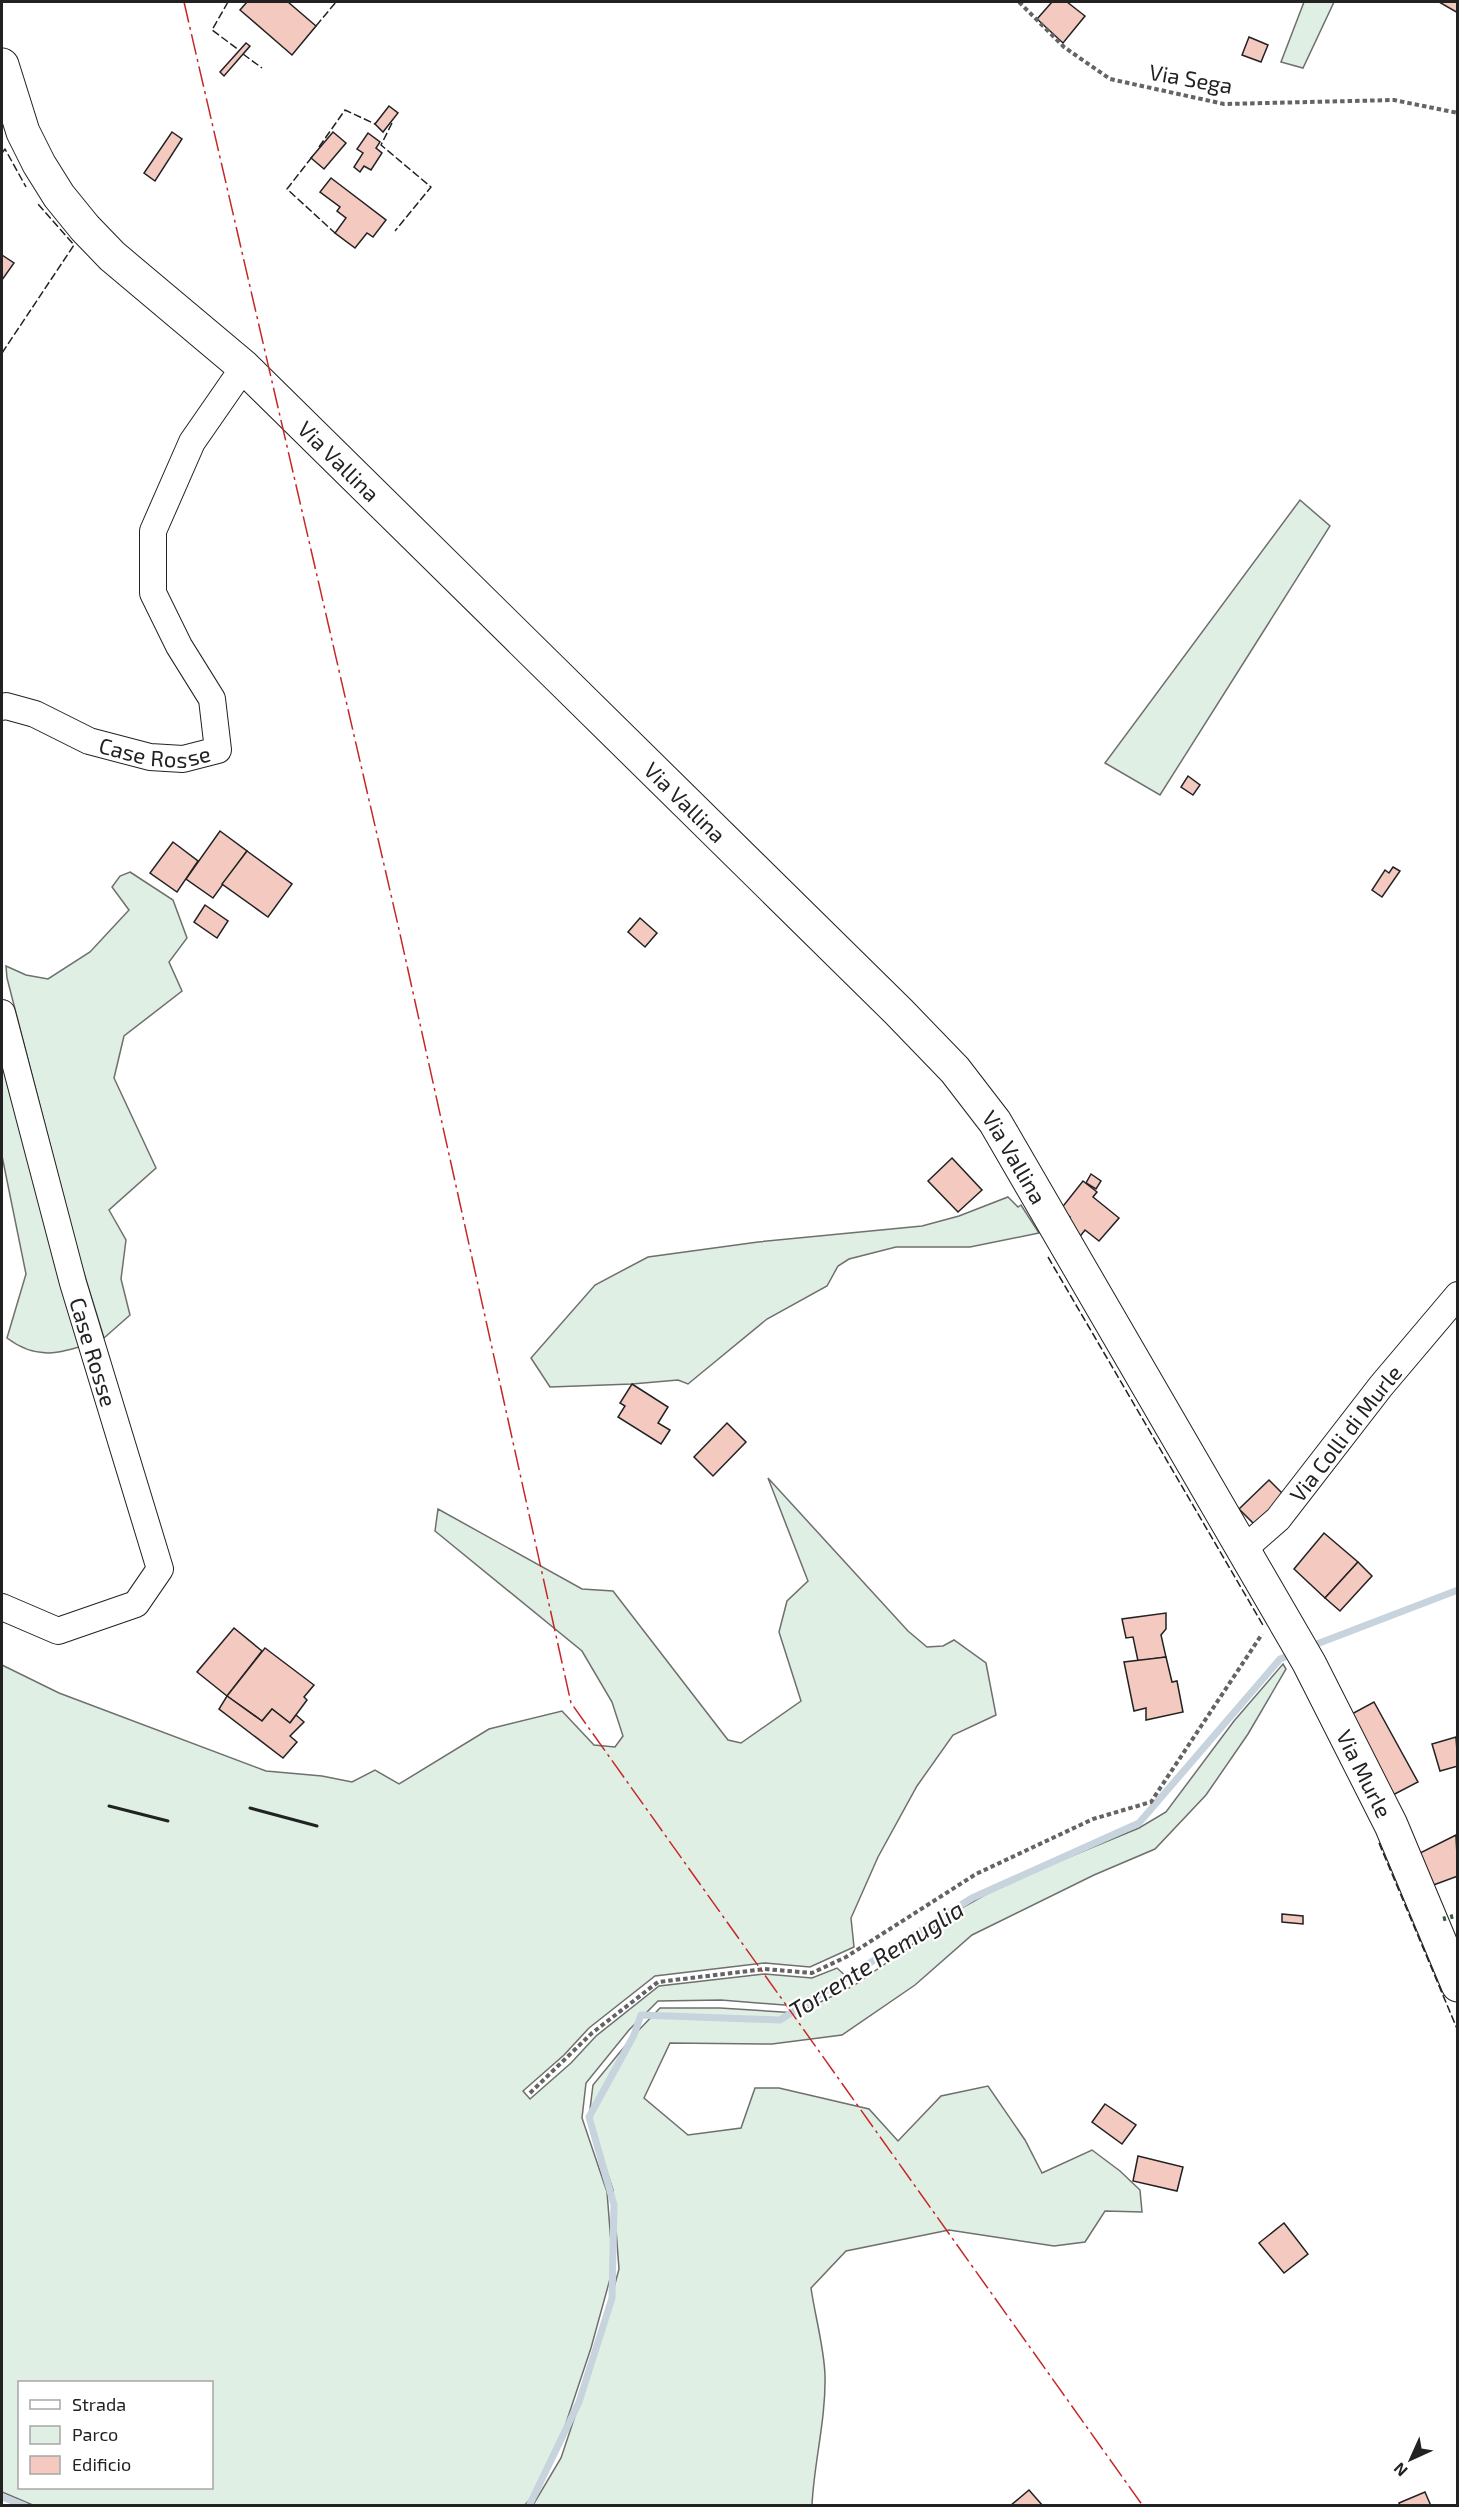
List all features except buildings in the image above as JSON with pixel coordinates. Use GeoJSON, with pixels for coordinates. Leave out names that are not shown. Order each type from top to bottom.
{"type":"FeatureCollection","features":[{"type":"Feature","properties":{"kind":"main road","name":"Via Vallina"},"geometry":{"type":"LineString","coordinates":[[2,65],[9,115],[23,132],[59,196],[85,228],[112,256],[244,367],[899,1012],[955,1070],[995,1122],[1257,1570]]}},
{"type":"Feature","properties":{"kind":"main road","name":"Via Murle"},"geometry":{"type":"LineString","coordinates":[[1257,1570],[1294,1636],[1391,1825],[1458,1985]]}},
{"type":"Feature","properties":{"kind":"street","name":"Case Rosse"},"geometry":{"type":"LineString","coordinates":[[2,707],[6,706],[35,714],[89,741],[150,757],[183,759],[218,750],[212,699],[179,646],[153,593],[153,531],[192,442],[244,367]]}},
{"type":"Feature","properties":{"kind":"street","name":"Case Rosse"},"geometry":{"type":"LineString","coordinates":[[2,1013],[73,1283],[160,1569],[136,1604],[58,1631],[2,1607]]}},
{"type":"Feature","properties":{"kind":"street","name":"Via Colli di Murle"},"geometry":{"type":"LineString","coordinates":[[1257,1570],[1246,1547],[1278,1519],[1382,1386],[1458,1295]]}},
{"type":"Feature","properties":{"kind":"path","name":"Via Sega"},"geometry":{"type":"LineString","coordinates":[[1019,2],[1064,47],[1110,79],[1224,104],[1394,100],[1458,113]]}},
{"type":"Feature","properties":{"kind":"path"},"geometry":{"type":"LineString","coordinates":[[530,2092],[592,2033],[658,1982],[765,1969],[812,1973],[846,1957],[976,1874],[1094,1819],[1151,1802],[1294,1636]]}},
{"type":"Feature","properties":{"kind":"green space"},"geometry":{"type":"Polygon","coordinates":[[[1304,2],[1334,2],[1303,68],[1281,62],[1304,2]]]}},
{"type":"Feature","properties":{"kind":"green space"},"geometry":{"type":"Polygon","coordinates":[[[1300,500],[1330,526],[1160,795],[1105,763],[1300,500]]]}},
{"type":"Feature","properties":{"kind":"green space"},"geometry":{"type":"Polygon","coordinates":[[[130,872],[173,900],[187,938],[169,962],[182,991],[124,1036],[114,1078],[156,1168],[109,1210],[126,1240],[121,1279],[130,1315],[104,1338],[79,1257],[7,978],[6,966],[26,975],[48,979],[90,952],[129,910],[112,887],[120,876],[130,872]]]}},
{"type":"Feature","properties":{"kind":"green space"},"geometry":{"type":"Polygon","coordinates":[[[2,1057],[91,1343],[69,1350],[38,1352],[28,1350],[7,1338],[26,1274],[2,1156],[2,1057]]]}},
{"type":"Feature","properties":{"kind":"green space"},"geometry":{"type":"Polygon","coordinates":[[[1008,1197],[1018,1207],[1021,1205],[1039,1233],[970,1247],[896,1247],[849,1259],[838,1266],[827,1286],[767,1319],[688,1384],[678,1380],[550,1387],[531,1358],[595,1285],[648,1257],[758,1242],[922,1226],[959,1216],[1008,1197]]]}},
{"type":"Feature","properties":{"kind":"green space"},"geometry":{"type":"Polygon","coordinates":[[[768,1478],[908,1631],[927,1647],[943,1646],[954,1640],[986,1663],[996,1715],[953,1735],[917,1786],[878,1857],[851,1918],[854,1947],[810,1967],[765,1963],[655,1976],[589,2028],[564,2055],[523,2091],[530,2099],[571,2063],[596,2036],[659,1986],[765,1974],[812,1978],[837,1968],[849,1979],[797,2006],[721,2000],[658,2001],[629,2030],[586,2083],[582,2118],[607,2192],[613,2268],[591,2348],[555,2456],[533,2496],[524,2506],[35,2506],[2,2492],[2,1665],[59,1693],[266,1771],[322,1776],[352,1782],[375,1770],[399,1784],[489,1729],[562,1711],[594,1745],[615,1747],[623,1736],[612,1702],[582,1651],[435,1531],[438,1509],[582,1589],[613,1591],[728,1740],[741,1743],[801,1701],[779,1632],[787,1601],[808,1581],[768,1478]]]}},
{"type":"Feature","properties":{"kind":"green space"},"geometry":{"type":"Polygon","coordinates":[[[1283,1664],[1286,1669],[1248,1734],[1206,1795],[1155,1849],[1094,1875],[972,1935],[915,1985],[842,2035],[772,2044],[670,2043],[644,2098],[688,2135],[741,2128],[755,2088],[779,2088],[869,2109],[898,2141],[941,2096],[988,2086],[1025,2140],[1042,2173],[1092,2150],[1140,2190],[1142,2212],[1105,2211],[1085,2242],[1054,2246],[949,2230],[846,2251],[811,2288],[825,2375],[824,2408],[812,2505],[533,2505],[561,2458],[597,2350],[619,2269],[613,2190],[589,2117],[593,2085],[634,2035],[660,2008],[720,2008],[798,2013],[853,1986],[951,1914],[1006,1883],[1139,1828],[1166,1812],[1234,1721],[1283,1664]]]}},
{"type":"Feature","properties":{"kind":"waterway","name":"Torrente Remuglia"},"geometry":{"type":"LineString","coordinates":[[1309,1647],[1458,1590]]}},
{"type":"Feature","properties":{"kind":"waterway","name":"Torrente Remuglia"},"geometry":{"type":"LineString","coordinates":[[529,2506],[579,2402],[612,2298],[614,2205],[589,2117],[634,2035],[641,2015],[780,2020],[972,1898],[1139,1823],[1280,1659],[1293,1654]]}},
{"type":"Feature","properties":{"kind":"waterway","name":"Torrente Remuglia"},"geometry":{"type":"LineString","coordinates":[[2,2497],[25,2506]]}},
{"type":"Feature","properties":{"kind":"hedge"},"geometry":{"type":"LineString","coordinates":[[1443,1919],[1458,1915]]}},
{"type":"Feature","properties":{"kind":"fence"},"geometry":{"type":"LineString","coordinates":[[228,2],[212,30],[239,50]]}},
{"type":"Feature","properties":{"kind":"fence"},"geometry":{"type":"LineString","coordinates":[[316,26],[336,2]]}},
{"type":"Feature","properties":{"kind":"fence"},"geometry":{"type":"LineString","coordinates":[[243,54],[262,68]]}},
{"type":"Feature","properties":{"kind":"fence"},"geometry":{"type":"LineString","coordinates":[[319,147],[345,110],[375,124]]}},
{"type":"Feature","properties":{"kind":"fence"},"geometry":{"type":"LineString","coordinates":[[392,123],[381,145],[431,187],[395,231]]}},
{"type":"Feature","properties":{"kind":"fence"},"geometry":{"type":"LineString","coordinates":[[2,153],[5,149],[26,187]]}},
{"type":"Feature","properties":{"kind":"fence"},"geometry":{"type":"LineString","coordinates":[[312,157],[287,189],[335,233]]}},
{"type":"Feature","properties":{"kind":"fence"},"geometry":{"type":"LineString","coordinates":[[2,353],[74,245],[37,203]]}},
{"type":"Feature","properties":{"kind":"fence"},"geometry":{"type":"LineString","coordinates":[[1048,1257],[1264,1627]]}},
{"type":"Feature","properties":{"kind":"fence"},"geometry":{"type":"LineString","coordinates":[[1379,1843],[1458,2031]]}},
{"type":"Feature","properties":{"kind":"wall"},"geometry":{"type":"LineString","coordinates":[[109,1806],[168,1821]]}},
{"type":"Feature","properties":{"kind":"wall"},"geometry":{"type":"LineString","coordinates":[[250,1808],[317,1826]]}},
{"type":"Feature","properties":{"kind":"power"},"geometry":{"type":"LineString","coordinates":[[184,2],[398,925],[571,1703],[1143,2506]]}}]}
